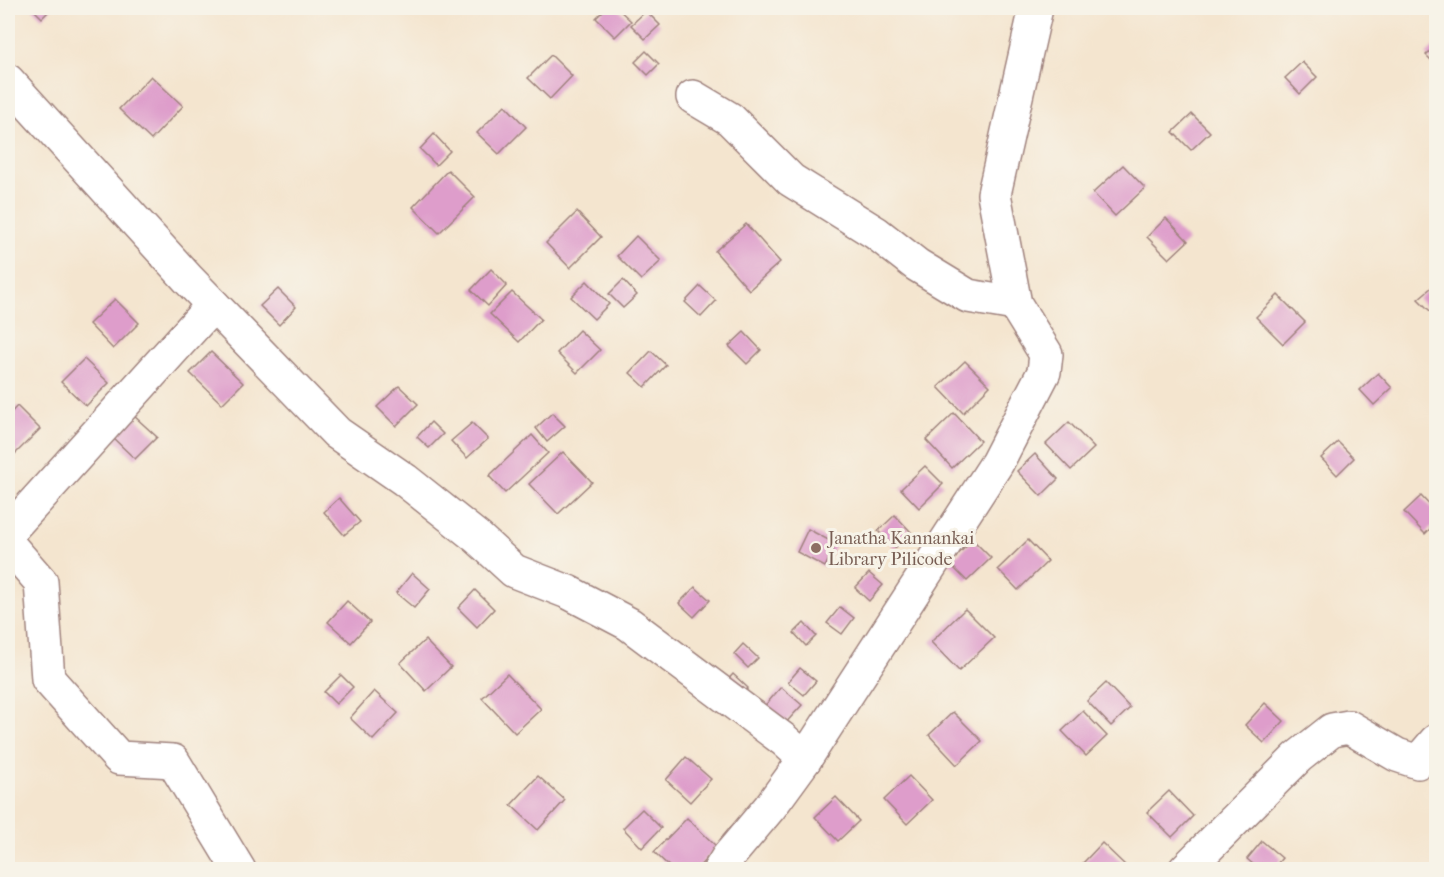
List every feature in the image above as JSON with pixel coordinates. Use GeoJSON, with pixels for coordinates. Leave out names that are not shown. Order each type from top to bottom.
{"type":"FeatureCollection","features":[{"type":"Feature","properties":{"kind":"street"},"geometry":{"type":"LineString","coordinates":[[720,870],[805,759],[997,463],[1044,372],[1046,354],[1015,304],[994,194],[1036,8]]}},
{"type":"Feature","properties":{"kind":"street"},"geometry":{"type":"LineString","coordinates":[[8,81],[213,305],[337,433],[405,480],[478,538],[513,571],[568,592],[629,624],[784,740],[805,759]]}},
{"type":"Feature","properties":{"kind":"street"},"geometry":{"type":"LineString","coordinates":[[693,97],[730,118],[791,180],[876,233],[917,265],[968,296],[1015,304]]}},
{"type":"Feature","properties":{"kind":"street"},"geometry":{"type":"LineString","coordinates":[[8,532],[213,305]]}},
{"type":"Feature","properties":{"kind":"street"},"geometry":{"type":"LineString","coordinates":[[8,544],[41,582],[48,679],[119,758],[173,761],[239,870]]}},
{"type":"Feature","properties":{"kind":"street"},"geometry":{"type":"LineString","coordinates":[[1185,870],[1298,757],[1332,730],[1349,727],[1398,755],[1418,762],[1437,741]]}},
{"type":"Feature","properties":{"kind":"building"},"geometry":{"type":"Polygon","coordinates":[[[32,8],[52,8],[42,18],[32,8]]]}},
{"type":"Feature","properties":{"kind":"building"},"geometry":{"type":"Polygon","coordinates":[[[606,8],[617,8],[631,21],[615,37],[596,18],[606,8]]]}},
{"type":"Feature","properties":{"kind":"building"},"geometry":{"type":"Polygon","coordinates":[[[646,11],[660,25],[645,39],[631,25],[646,11]]]}},
{"type":"Feature","properties":{"kind":"building"},"geometry":{"type":"Polygon","coordinates":[[[1436,45],[1436,65],[1426,55],[1436,45]]]}},
{"type":"Feature","properties":{"kind":"building"},"geometry":{"type":"Polygon","coordinates":[[[646,51],[659,64],[648,75],[635,62],[646,51]]]}},
{"type":"Feature","properties":{"kind":"building"},"geometry":{"type":"Polygon","coordinates":[[[551,55],[572,76],[550,99],[528,78],[551,55]]]}},
{"type":"Feature","properties":{"kind":"building"},"geometry":{"type":"Polygon","coordinates":[[[1302,62],[1317,77],[1300,94],[1285,78],[1302,62]]]}},
{"type":"Feature","properties":{"kind":"building"},"geometry":{"type":"Polygon","coordinates":[[[151,76],[183,106],[151,140],[119,109],[151,76]]]}},
{"type":"Feature","properties":{"kind":"building"},"geometry":{"type":"Polygon","coordinates":[[[505,105],[526,127],[499,154],[477,133],[505,105]]]}},
{"type":"Feature","properties":{"kind":"building"},"geometry":{"type":"Polygon","coordinates":[[[1192,114],[1210,132],[1191,150],[1173,132],[1192,114]]]}},
{"type":"Feature","properties":{"kind":"building"},"geometry":{"type":"Polygon","coordinates":[[[434,134],[450,151],[436,165],[420,149],[434,134]]]}},
{"type":"Feature","properties":{"kind":"building"},"geometry":{"type":"Polygon","coordinates":[[[1123,165],[1145,188],[1115,216],[1093,193],[1123,165]]]}},
{"type":"Feature","properties":{"kind":"building"},"geometry":{"type":"Polygon","coordinates":[[[448,170],[475,197],[439,233],[413,207],[448,170]]]}},
{"type":"Feature","properties":{"kind":"building"},"geometry":{"type":"Polygon","coordinates":[[[577,212],[601,237],[570,268],[546,243],[577,212]]]}},
{"type":"Feature","properties":{"kind":"building"},"geometry":{"type":"Polygon","coordinates":[[[1166,218],[1188,241],[1169,259],[1147,237],[1166,218]]]}},
{"type":"Feature","properties":{"kind":"building"},"geometry":{"type":"Polygon","coordinates":[[[746,224],[780,262],[749,290],[715,251],[746,224]]]}},
{"type":"Feature","properties":{"kind":"building"},"geometry":{"type":"Polygon","coordinates":[[[636,236],[661,261],[641,280],[617,256],[636,236]]]}},
{"type":"Feature","properties":{"kind":"building"},"geometry":{"type":"Polygon","coordinates":[[[491,269],[507,285],[488,306],[471,290],[491,269]]]}},
{"type":"Feature","properties":{"kind":"building"},"geometry":{"type":"Polygon","coordinates":[[[623,280],[637,295],[623,308],[609,294],[623,280]]]}},
{"type":"Feature","properties":{"kind":"building"},"geometry":{"type":"Polygon","coordinates":[[[587,281],[609,304],[594,319],[571,297],[587,281]]]}},
{"type":"Feature","properties":{"kind":"building"},"geometry":{"type":"Polygon","coordinates":[[[700,286],[716,301],[701,317],[685,302],[700,286]]]}},
{"type":"Feature","properties":{"kind":"building"},"geometry":{"type":"Polygon","coordinates":[[[1432,287],[1436,292],[1436,308],[1432,313],[1418,299],[1432,287]]]}},
{"type":"Feature","properties":{"kind":"building"},"geometry":{"type":"Polygon","coordinates":[[[278,289],[296,307],[279,325],[260,306],[278,289]]]}},
{"type":"Feature","properties":{"kind":"building"},"geometry":{"type":"Polygon","coordinates":[[[512,292],[541,319],[519,342],[490,314],[512,292]]]}},
{"type":"Feature","properties":{"kind":"building"},"geometry":{"type":"Polygon","coordinates":[[[1278,295],[1305,322],[1283,344],[1256,317],[1278,295]]]}},
{"type":"Feature","properties":{"kind":"building"},"geometry":{"type":"Polygon","coordinates":[[[115,299],[139,323],[113,349],[89,324],[115,299]]]}},
{"type":"Feature","properties":{"kind":"building"},"geometry":{"type":"Polygon","coordinates":[[[579,330],[600,350],[577,373],[557,353],[579,330]]]}},
{"type":"Feature","properties":{"kind":"building"},"geometry":{"type":"Polygon","coordinates":[[[744,332],[761,350],[747,364],[729,346],[744,332]]]}},
{"type":"Feature","properties":{"kind":"building"},"geometry":{"type":"Polygon","coordinates":[[[651,351],[666,365],[645,387],[630,373],[651,351]]]}},
{"type":"Feature","properties":{"kind":"building"},"geometry":{"type":"Polygon","coordinates":[[[211,352],[243,383],[222,404],[190,373],[211,352]]]}},
{"type":"Feature","properties":{"kind":"building"},"geometry":{"type":"Polygon","coordinates":[[[84,359],[109,383],[86,406],[61,382],[84,359]]]}},
{"type":"Feature","properties":{"kind":"building"},"geometry":{"type":"Polygon","coordinates":[[[965,361],[990,386],[963,413],[938,387],[965,361]]]}},
{"type":"Feature","properties":{"kind":"building"},"geometry":{"type":"Polygon","coordinates":[[[1378,373],[1392,388],[1374,405],[1360,390],[1378,373]]]}},
{"type":"Feature","properties":{"kind":"building"},"geometry":{"type":"Polygon","coordinates":[[[399,386],[418,404],[396,426],[377,407],[399,386]]]}},
{"type":"Feature","properties":{"kind":"building"},"geometry":{"type":"Polygon","coordinates":[[[17,406],[40,429],[12,457],[8,452],[8,416],[17,406]]]}},
{"type":"Feature","properties":{"kind":"building"},"geometry":{"type":"Polygon","coordinates":[[[552,413],[565,426],[547,442],[536,428],[552,413]]]}},
{"type":"Feature","properties":{"kind":"building"},"geometry":{"type":"Polygon","coordinates":[[[954,413],[980,441],[952,468],[926,440],[954,413]]]}},
{"type":"Feature","properties":{"kind":"building"},"geometry":{"type":"Polygon","coordinates":[[[133,415],[157,437],[135,459],[112,437],[133,415]]]}},
{"type":"Feature","properties":{"kind":"building"},"geometry":{"type":"Polygon","coordinates":[[[431,422],[443,434],[429,448],[417,437],[431,422]]]}},
{"type":"Feature","properties":{"kind":"building"},"geometry":{"type":"Polygon","coordinates":[[[1069,422],[1094,448],[1071,470],[1046,444],[1069,422]]]}},
{"type":"Feature","properties":{"kind":"building"},"geometry":{"type":"Polygon","coordinates":[[[472,423],[488,439],[467,458],[451,441],[472,423]]]}},
{"type":"Feature","properties":{"kind":"building"},"geometry":{"type":"Polygon","coordinates":[[[532,435],[548,453],[505,493],[489,476],[532,435]]]}},
{"type":"Feature","properties":{"kind":"building"},"geometry":{"type":"Polygon","coordinates":[[[1338,442],[1354,458],[1337,475],[1321,458],[1338,442]]]}},
{"type":"Feature","properties":{"kind":"building"},"geometry":{"type":"Polygon","coordinates":[[[563,452],[592,482],[558,514],[529,484],[563,452]]]}},
{"type":"Feature","properties":{"kind":"building"},"geometry":{"type":"Polygon","coordinates":[[[1035,454],[1058,479],[1041,496],[1017,471],[1035,454]]]}},
{"type":"Feature","properties":{"kind":"building"},"geometry":{"type":"Polygon","coordinates":[[[925,466],[943,484],[919,508],[901,489],[925,466]]]}},
{"type":"Feature","properties":{"kind":"building"},"geometry":{"type":"Polygon","coordinates":[[[1421,496],[1436,512],[1436,523],[1425,534],[1404,512],[1421,496]]]}},
{"type":"Feature","properties":{"kind":"building"},"geometry":{"type":"Polygon","coordinates":[[[339,498],[360,522],[344,535],[324,512],[339,498]]]}},
{"type":"Feature","properties":{"kind":"building"},"geometry":{"type":"Polygon","coordinates":[[[895,515],[911,532],[895,548],[878,531],[895,515]]]}},
{"type":"Feature","properties":{"kind":"building","name":"Janatha Kannankai Library Pilicode"},"geometry":{"type":"Polygon","coordinates":[[[808,529],[836,544],[825,567],[797,552],[808,529]]]}},
{"type":"Feature","properties":{"kind":"building"},"geometry":{"type":"Polygon","coordinates":[[[973,540],[991,558],[967,581],[949,563],[973,540]]]}},
{"type":"Feature","properties":{"kind":"building"},"geometry":{"type":"Polygon","coordinates":[[[1028,540],[1048,561],[1018,590],[998,569],[1028,540]]]}},
{"type":"Feature","properties":{"kind":"building"},"geometry":{"type":"Polygon","coordinates":[[[412,573],[430,589],[414,608],[396,593],[412,573]]]}},
{"type":"Feature","properties":{"kind":"building"},"geometry":{"type":"Polygon","coordinates":[[[869,573],[883,585],[869,601],[855,588],[869,573]]]}},
{"type":"Feature","properties":{"kind":"building"},"geometry":{"type":"Polygon","coordinates":[[[695,587],[710,600],[694,617],[679,603],[695,587]]]}},
{"type":"Feature","properties":{"kind":"building"},"geometry":{"type":"Polygon","coordinates":[[[475,590],[494,609],[477,627],[458,608],[475,590]]]}},
{"type":"Feature","properties":{"kind":"building"},"geometry":{"type":"Polygon","coordinates":[[[347,601],[370,622],[351,643],[328,622],[347,601]]]}},
{"type":"Feature","properties":{"kind":"building"},"geometry":{"type":"Polygon","coordinates":[[[840,607],[854,618],[842,634],[827,623],[840,607]]]}},
{"type":"Feature","properties":{"kind":"building"},"geometry":{"type":"Polygon","coordinates":[[[965,609],[994,638],[959,671],[931,642],[965,609]]]}},
{"type":"Feature","properties":{"kind":"building"},"geometry":{"type":"Polygon","coordinates":[[[804,623],[816,636],[806,646],[794,633],[804,623]]]}},
{"type":"Feature","properties":{"kind":"building"},"geometry":{"type":"Polygon","coordinates":[[[425,640],[451,667],[426,691],[400,663],[425,640]]]}},
{"type":"Feature","properties":{"kind":"building"},"geometry":{"type":"Polygon","coordinates":[[[743,644],[758,658],[748,668],[734,654],[743,644]]]}},
{"type":"Feature","properties":{"kind":"building"},"geometry":{"type":"Polygon","coordinates":[[[800,668],[816,681],[804,695],[788,682],[800,668]]]}},
{"type":"Feature","properties":{"kind":"building"},"geometry":{"type":"Polygon","coordinates":[[[507,674],[541,709],[515,733],[482,698],[507,674]]]}},
{"type":"Feature","properties":{"kind":"building"},"geometry":{"type":"Polygon","coordinates":[[[733,674],[748,688],[739,698],[724,684],[733,674]]]}},
{"type":"Feature","properties":{"kind":"building"},"geometry":{"type":"Polygon","coordinates":[[[341,675],[353,687],[336,704],[324,692],[341,675]]]}},
{"type":"Feature","properties":{"kind":"building"},"geometry":{"type":"Polygon","coordinates":[[[1106,683],[1130,708],[1111,726],[1087,701],[1106,683]]]}},
{"type":"Feature","properties":{"kind":"building"},"geometry":{"type":"Polygon","coordinates":[[[781,687],[802,705],[782,727],[762,709],[781,687]]]}},
{"type":"Feature","properties":{"kind":"building"},"geometry":{"type":"Polygon","coordinates":[[[374,691],[398,713],[373,740],[350,718],[374,691]]]}},
{"type":"Feature","properties":{"kind":"building"},"geometry":{"type":"Polygon","coordinates":[[[1265,703],[1284,721],[1264,743],[1245,725],[1265,703]]]}},
{"type":"Feature","properties":{"kind":"building"},"geometry":{"type":"Polygon","coordinates":[[[1083,711],[1107,736],[1086,756],[1062,731],[1083,711]]]}},
{"type":"Feature","properties":{"kind":"building"},"geometry":{"type":"Polygon","coordinates":[[[953,712],[982,741],[957,765],[929,735],[953,712]]]}},
{"type":"Feature","properties":{"kind":"building"},"geometry":{"type":"Polygon","coordinates":[[[686,757],[711,779],[690,802],[666,780],[686,757]]]}},
{"type":"Feature","properties":{"kind":"building"},"geometry":{"type":"Polygon","coordinates":[[[538,776],[565,800],[538,830],[511,805],[538,776]]]}},
{"type":"Feature","properties":{"kind":"building"},"geometry":{"type":"Polygon","coordinates":[[[909,776],[932,800],[907,824],[884,800],[909,776]]]}},
{"type":"Feature","properties":{"kind":"building"},"geometry":{"type":"Polygon","coordinates":[[[1169,791],[1193,816],[1172,837],[1147,812],[1169,791]]]}},
{"type":"Feature","properties":{"kind":"building"},"geometry":{"type":"Polygon","coordinates":[[[836,797],[859,821],[838,841],[815,817],[836,797]]]}},
{"type":"Feature","properties":{"kind":"building"},"geometry":{"type":"Polygon","coordinates":[[[642,809],[661,828],[642,848],[623,828],[642,809]]]}},
{"type":"Feature","properties":{"kind":"building"},"geometry":{"type":"Polygon","coordinates":[[[687,818],[717,847],[696,870],[673,870],[654,852],[687,818]]]}},
{"type":"Feature","properties":{"kind":"building"},"geometry":{"type":"Polygon","coordinates":[[[1262,841],[1282,858],[1272,870],[1260,870],[1247,859],[1262,841]]]}},
{"type":"Feature","properties":{"kind":"building"},"geometry":{"type":"Polygon","coordinates":[[[1102,843],[1126,866],[1123,870],[1090,870],[1083,863],[1102,843]]]}},
{"type":"Feature","properties":{"kind":"place","name":"Janatha Kannankai Library Pilicode"},"geometry":{"type":"Point","coordinates":[816,548]}}]}
